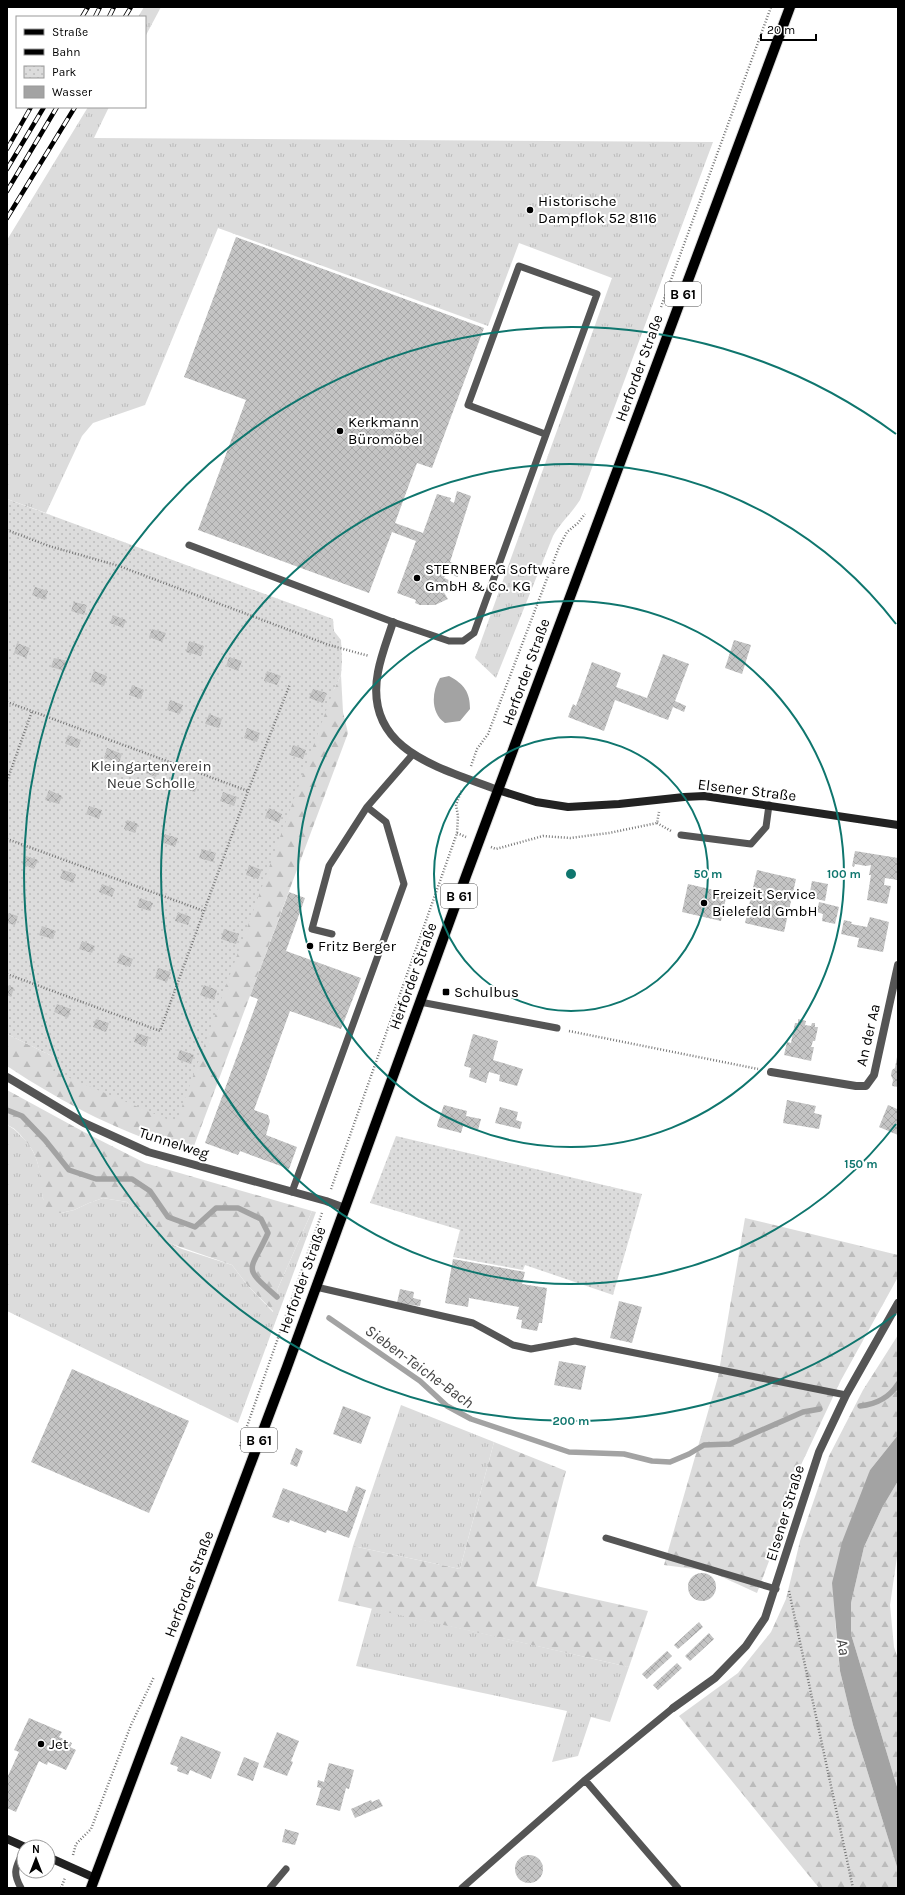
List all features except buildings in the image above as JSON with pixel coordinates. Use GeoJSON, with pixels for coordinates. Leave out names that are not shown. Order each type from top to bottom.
{"type":"FeatureCollection","features":[{"type":"Feature","properties":{"kind":"main road","name":"Herforder Straße"},"geometry":{"type":"LineString","coordinates":[[91,1888],[345,1208],[478,843],[790,7]]}},
{"type":"Feature","properties":{"kind":"main road","name":"Elsener Straße"},"geometry":{"type":"LineString","coordinates":[[498,790],[536,802],[568,808],[704,796],[898,825]]}},
{"type":"Feature","properties":{"kind":"main road"},"geometry":{"type":"LineString","coordinates":[[7,1839],[16,1844]]}},
{"type":"Feature","properties":{"kind":"main road"},"geometry":{"type":"LineString","coordinates":[[56,1860],[95,1878]]}},
{"type":"Feature","properties":{"kind":"street"},"geometry":{"type":"LineString","coordinates":[[394,622],[378,672],[376,697],[381,720],[395,741],[413,754],[466,778],[498,790]]}},
{"type":"Feature","properties":{"kind":"street","name":"An der Aa"},"geometry":{"type":"LineString","coordinates":[[771,1072],[856,1086],[866,1086],[874,1075],[898,965]]}},
{"type":"Feature","properties":{"kind":"street","name":"Tunnelweg"},"geometry":{"type":"LineString","coordinates":[[7,1077],[84,1123],[148,1152],[326,1201],[345,1208]]}},
{"type":"Feature","properties":{"kind":"street","name":"Elsener Straße"},"geometry":{"type":"LineString","coordinates":[[673,1708],[715,1678],[746,1646],[765,1618],[776,1589],[819,1452],[846,1395],[898,1303]]}},
{"type":"Feature","properties":{"kind":"lane"},"geometry":{"type":"LineString","coordinates":[[189,545],[394,622],[449,641],[463,641],[474,633],[597,294],[520,266],[468,405],[545,434]]}},
{"type":"Feature","properties":{"kind":"lane"},"geometry":{"type":"LineString","coordinates":[[332,934],[312,928],[329,866],[367,808],[413,754]]}},
{"type":"Feature","properties":{"kind":"lane"},"geometry":{"type":"LineString","coordinates":[[681,834],[751,844],[766,827],[769,805]]}},
{"type":"Feature","properties":{"kind":"lane"},"geometry":{"type":"LineString","coordinates":[[292,1192],[404,884],[386,822],[367,808]]}},
{"type":"Feature","properties":{"kind":"lane"},"geometry":{"type":"LineString","coordinates":[[420,1002],[557,1028]]}},
{"type":"Feature","properties":{"kind":"lane"},"geometry":{"type":"LineString","coordinates":[[316,1286],[473,1323],[514,1345],[531,1349],[575,1341],[846,1395]]}},
{"type":"Feature","properties":{"kind":"lane"},"geometry":{"type":"LineString","coordinates":[[606,1538],[776,1589]]}},
{"type":"Feature","properties":{"kind":"lane"},"geometry":{"type":"LineString","coordinates":[[462,1888],[585,1780],[673,1708]]}},
{"type":"Feature","properties":{"kind":"lane"},"geometry":{"type":"LineString","coordinates":[[585,1780],[678,1888]]}},
{"type":"Feature","properties":{"kind":"lane"},"geometry":{"type":"LineString","coordinates":[[16,1868],[14,1877],[20,1888]]}},
{"type":"Feature","properties":{"kind":"lane"},"geometry":{"type":"LineString","coordinates":[[270,1888],[286,1869]]}},
{"type":"Feature","properties":{"kind":"path"},"geometry":{"type":"LineString","coordinates":[[660,311],[771,7]]}},
{"type":"Feature","properties":{"kind":"path"},"geometry":{"type":"LineString","coordinates":[[240,1447],[457,833],[458,816],[456,805],[477,749],[488,734],[559,547],[566,532],[578,523],[586,512]]}},
{"type":"Feature","properties":{"kind":"path"},"geometry":{"type":"LineString","coordinates":[[7,530],[49,546],[120,566],[329,645],[381,660]]}},
{"type":"Feature","properties":{"kind":"path"},"geometry":{"type":"LineString","coordinates":[[7,974],[160,1031],[248,791],[290,684]]}},
{"type":"Feature","properties":{"kind":"path"},"geometry":{"type":"LineString","coordinates":[[7,702],[248,791]]}},
{"type":"Feature","properties":{"kind":"path"},"geometry":{"type":"LineString","coordinates":[[7,781],[32,711]]}},
{"type":"Feature","properties":{"kind":"path"},"geometry":{"type":"LineString","coordinates":[[457,833],[478,843],[496,849],[543,836],[570,838],[609,833],[657,823],[661,799]]}},
{"type":"Feature","properties":{"kind":"path"},"geometry":{"type":"LineString","coordinates":[[7,839],[204,911]]}},
{"type":"Feature","properties":{"kind":"path"},"geometry":{"type":"LineString","coordinates":[[557,1028],[771,1072]]}},
{"type":"Feature","properties":{"kind":"path"},"geometry":{"type":"LineString","coordinates":[[783,1564],[853,1888]]}},
{"type":"Feature","properties":{"kind":"path"},"geometry":{"type":"LineString","coordinates":[[69,1866],[76,1844],[91,1828],[130,1725],[157,1670]]}},
{"type":"Feature","properties":{"kind":"green space"},"geometry":{"type":"Polygon","coordinates":[[[144,7],[161,7],[146,35],[146,16],[139,16],[144,7]]]}},
{"type":"Feature","properties":{"kind":"green space"},"geometry":{"type":"Polygon","coordinates":[[[87,108],[109,108],[94,138],[713,142],[580,500],[553,536],[496,678],[475,658],[612,278],[519,243],[488,326],[218,228],[145,405],[93,423],[82,436],[46,513],[7,499],[7,240],[87,108]]]}},
{"type":"Feature","properties":{"kind":"green space","name":"Kleingartenverein Neue Scholle"},"geometry":{"type":"Polygon","coordinates":[[[7,499],[333,619],[334,631],[341,640],[341,675],[334,689],[176,1123],[53,1071],[58,1059],[7,1034],[7,499]]]}},
{"type":"Feature","properties":{"kind":"green space"},"geometry":{"type":"Polygon","coordinates":[[[341,675],[343,712],[348,733],[191,1154],[142,1138],[73,1106],[7,1066],[7,1034],[58,1059],[54,1071],[334,689],[341,675]]]}},
{"type":"Feature","properties":{"kind":"green space"},"geometry":{"type":"Polygon","coordinates":[[[7,1090],[145,1163],[312,1211],[278,1288],[274,1312],[248,1286],[232,1265],[169,1243],[150,1228],[127,1202],[103,1198],[74,1210],[61,1213],[46,1208],[35,1155],[18,1132],[7,1125],[7,1090]]]}},
{"type":"Feature","properties":{"kind":"green space"},"geometry":{"type":"Polygon","coordinates":[[[7,1125],[19,1134],[33,1151],[39,1166],[43,1199],[61,1213],[74,1210],[103,1198],[127,1202],[164,1240],[182,1249],[232,1265],[248,1286],[273,1312],[278,1288],[312,1211],[316,1212],[238,1423],[7,1311],[7,1125]]]}},
{"type":"Feature","properties":{"kind":"green space"},"geometry":{"type":"Polygon","coordinates":[[[396,1136],[642,1194],[613,1295],[525,1265],[523,1270],[453,1257],[460,1230],[370,1203],[396,1136]]]}},
{"type":"Feature","properties":{"kind":"green space"},"geometry":{"type":"Polygon","coordinates":[[[745,1218],[898,1255],[898,1277],[840,1382],[800,1467],[772,1553],[757,1593],[709,1571],[664,1565],[718,1377],[745,1218]]]}},
{"type":"Feature","properties":{"kind":"green space"},"geometry":{"type":"Polygon","coordinates":[[[898,1335],[898,1435],[870,1470],[835,1620],[840,1671],[853,1725],[898,1870],[898,1888],[819,1888],[679,1716],[738,1673],[771,1632],[786,1599],[800,1541],[829,1456],[863,1390],[898,1335]]]}},
{"type":"Feature","properties":{"kind":"green space"},"geometry":{"type":"Polygon","coordinates":[[[401,1405],[494,1442],[460,1569],[353,1546],[401,1405]]]}},
{"type":"Feature","properties":{"kind":"green space"},"geometry":{"type":"Polygon","coordinates":[[[494,1442],[566,1471],[536,1586],[648,1611],[629,1667],[338,1601],[353,1546],[460,1569],[494,1442]]]}},
{"type":"Feature","properties":{"kind":"green space"},"geometry":{"type":"Polygon","coordinates":[[[898,1481],[898,1550],[890,1605],[894,1647],[898,1659],[898,1790],[851,1634],[851,1603],[864,1547],[882,1508],[898,1481]]]}},
{"type":"Feature","properties":{"kind":"green space"},"geometry":{"type":"Polygon","coordinates":[[[372,1608],[629,1667],[610,1722],[591,1717],[578,1756],[552,1762],[567,1711],[356,1666],[372,1608]]]}},
{"type":"Feature","properties":{"kind":"water"},"geometry":{"type":"Polygon","coordinates":[[[449,676],[459,682],[465,689],[469,698],[470,709],[460,721],[445,723],[437,714],[434,696],[440,678],[449,676]]]}},
{"type":"Feature","properties":{"kind":"water","name":"Aa"},"geometry":{"type":"Polygon","coordinates":[[[898,1435],[898,1481],[882,1508],[864,1547],[851,1603],[851,1634],[898,1790],[898,1870],[853,1725],[840,1671],[832,1583],[842,1542],[870,1470],[898,1435]]]}},
{"type":"Feature","properties":{"kind":"waterway","name":"Sieben-Teiche-Bach"},"geometry":{"type":"LineString","coordinates":[[7,1110],[22,1116],[45,1140],[69,1170],[96,1179],[132,1179],[150,1191],[168,1217],[195,1227],[216,1208],[238,1208],[261,1219],[268,1233],[253,1262],[252,1268],[258,1279],[277,1297]]}},
{"type":"Feature","properties":{"kind":"waterway","name":"Sieben-Teiche-Bach"},"geometry":{"type":"LineString","coordinates":[[329,1318],[420,1381],[447,1406],[471,1419],[569,1452],[624,1454],[652,1461],[670,1462],[689,1454],[704,1445],[730,1444],[803,1412],[820,1409]]}},
{"type":"Feature","properties":{"kind":"waterway","name":"Sieben-Teiche-Bach"},"geometry":{"type":"LineString","coordinates":[[860,1406],[872,1404],[882,1400],[887,1397],[898,1384]]}},
{"type":"Feature","properties":{"kind":"railway"},"geometry":{"type":"LineString","coordinates":[[83,16],[88,7]]}},
{"type":"Feature","properties":{"kind":"railway"},"geometry":{"type":"LineString","coordinates":[[96,16],[100,7]]}},
{"type":"Feature","properties":{"kind":"railway"},"geometry":{"type":"LineString","coordinates":[[110,16],[114,7]]}},
{"type":"Feature","properties":{"kind":"railway"},"geometry":{"type":"LineString","coordinates":[[126,16],[131,7]]}},
{"type":"Feature","properties":{"kind":"railway"},"geometry":{"type":"LineString","coordinates":[[7,149],[30,108]]}},
{"type":"Feature","properties":{"kind":"railway"},"geometry":{"type":"LineString","coordinates":[[7,169],[43,108]]}},
{"type":"Feature","properties":{"kind":"railway"},"geometry":{"type":"LineString","coordinates":[[7,191],[56,108]]}},
{"type":"Feature","properties":{"kind":"railway"},"geometry":{"type":"LineString","coordinates":[[7,218],[74,108]]}},
{"type":"Feature","properties":{"kind":"place","name":"Historische Dampflok 52 8116"},"geometry":{"type":"Point","coordinates":[530,210]}},
{"type":"Feature","properties":{"kind":"place","name":"Kerkmann Büromöbel"},"geometry":{"type":"Point","coordinates":[340,431]}},
{"type":"Feature","properties":{"kind":"place","name":"STERNBERG Software GmbH & Co. KG"},"geometry":{"type":"Point","coordinates":[417,578]}},
{"type":"Feature","properties":{"kind":"place","name":"Freizeit Service Bielefeld GmbH"},"geometry":{"type":"Point","coordinates":[704,903]}},
{"type":"Feature","properties":{"kind":"place","name":"Fritz Berger"},"geometry":{"type":"Point","coordinates":[310,946]}},
{"type":"Feature","properties":{"kind":"place","name":"Schulbus"},"geometry":{"type":"Point","coordinates":[446,992]}},
{"type":"Feature","properties":{"kind":"place","name":"Jet"},"geometry":{"type":"Point","coordinates":[41,1744]}}]}
